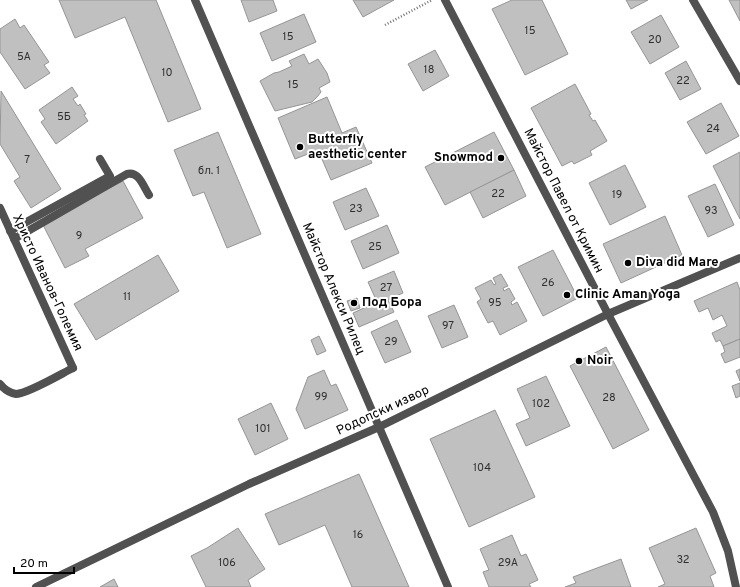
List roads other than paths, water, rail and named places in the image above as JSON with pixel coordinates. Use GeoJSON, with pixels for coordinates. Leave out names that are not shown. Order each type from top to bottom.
{"type":"FeatureCollection","features":[{"type":"Feature","properties":{"kind":"street","name":"Майстор Алекси Рилец"},"geometry":{"type":"LineString","coordinates":[[195,0],[448,587]]}},
{"type":"Feature","properties":{"kind":"street","name":"Майстор Павел от Кримин"},"geometry":{"type":"LineString","coordinates":[[445,0],[608,314],[713,512],[728,551],[736,587]]}},
{"type":"Feature","properties":{"kind":"street"},"geometry":{"type":"LineString","coordinates":[[693,0],[740,81]]}},
{"type":"Feature","properties":{"kind":"street"},"geometry":{"type":"LineString","coordinates":[[10,231],[110,176],[100,159]]}},
{"type":"Feature","properties":{"kind":"street"},"geometry":{"type":"LineString","coordinates":[[14,239],[127,174],[132,173],[137,175],[149,195]]}},
{"type":"Feature","properties":{"kind":"street","name":"Христо Иванов-Големия"},"geometry":{"type":"LineString","coordinates":[[0,208],[73,368],[27,391],[16,394],[5,390],[0,384]]}},
{"type":"Feature","properties":{"kind":"street","name":"Родопски извор"},"geometry":{"type":"LineString","coordinates":[[36,587],[249,484],[379,426],[608,314],[740,258]]}},
{"type":"Feature","properties":{"kind":"place","name":"Butterfly aesthetic center"},"geometry":{"type":"Point","coordinates":[300,147]}},
{"type":"Feature","properties":{"kind":"place","name":"Snowmod"},"geometry":{"type":"Point","coordinates":[501,158]}},
{"type":"Feature","properties":{"kind":"place","name":"Diva did Mare"},"geometry":{"type":"Point","coordinates":[628,263]}},
{"type":"Feature","properties":{"kind":"place","name":"Clinic Aman Yoga"},"geometry":{"type":"Point","coordinates":[567,295]}},
{"type":"Feature","properties":{"kind":"place","name":"Под Бора"},"geometry":{"type":"Point","coordinates":[354,303]}},
{"type":"Feature","properties":{"kind":"place","name":"Noir"},"geometry":{"type":"Point","coordinates":[579,361]}}]}
